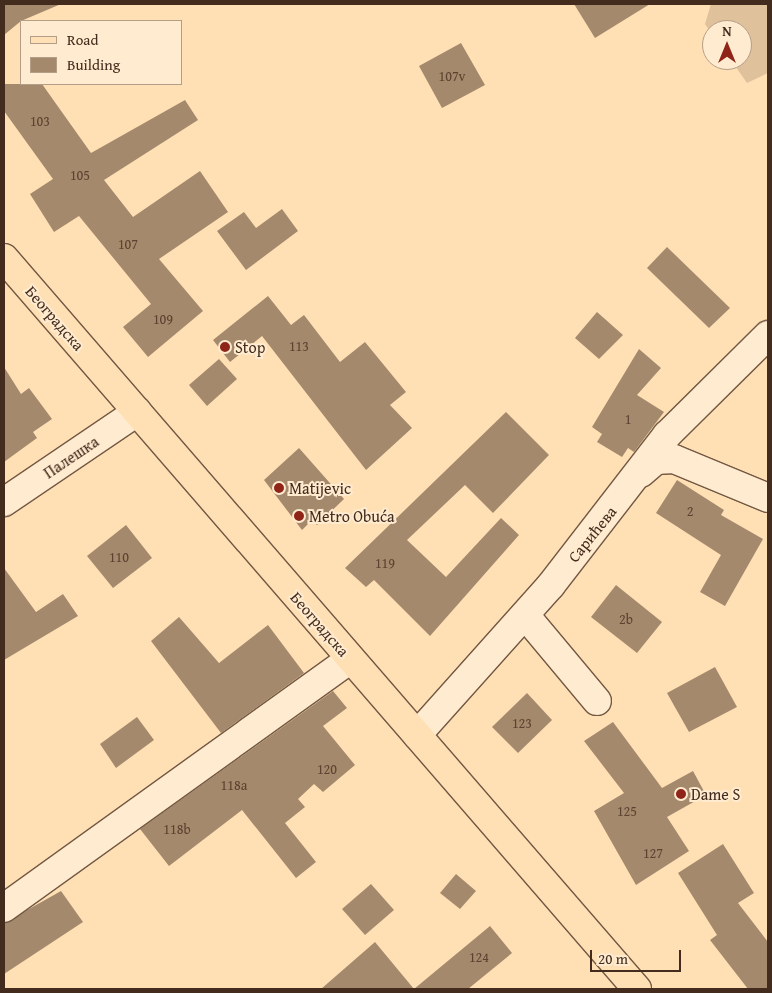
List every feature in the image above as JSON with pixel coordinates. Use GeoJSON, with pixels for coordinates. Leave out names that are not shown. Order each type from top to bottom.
{"type":"FeatureCollection","features":[{"type":"Feature","properties":{"kind":"main road","name":"Београдска"},"geometry":{"type":"LineString","coordinates":[[4,258],[637,989]]}},
{"type":"Feature","properties":{"kind":"street","name":"Сарићева"},"geometry":{"type":"LineString","coordinates":[[417,735],[525,615],[638,476],[667,434],[768,335]]}},
{"type":"Feature","properties":{"kind":"street","name":"Палешка"},"geometry":{"type":"LineString","coordinates":[[4,502],[137,412]]}},
{"type":"Feature","properties":{"kind":"street"},"geometry":{"type":"LineString","coordinates":[[638,476],[656,460],[674,459],[768,498]]}},
{"type":"Feature","properties":{"kind":"street"},"geometry":{"type":"LineString","coordinates":[[525,615],[597,701]]}},
{"type":"Feature","properties":{"kind":"street"},"geometry":{"type":"LineString","coordinates":[[4,908],[350,658]]}},
{"type":"Feature","properties":{"kind":"shaded area"},"geometry":{"type":"Polygon","coordinates":[[[711,4],[768,4],[768,73],[747,83],[738,70],[752,70],[752,20],[706,20],[711,4]]]}},
{"type":"Feature","properties":{"kind":"building"},"geometry":{"type":"Polygon","coordinates":[[[4,4],[61,4],[20,20],[4,35],[4,4]]]}},
{"type":"Feature","properties":{"kind":"building"},"geometry":{"type":"Polygon","coordinates":[[[574,4],[650,4],[595,38],[574,4]]]}},
{"type":"Feature","properties":{"kind":"building"},"geometry":{"type":"Polygon","coordinates":[[[461,43],[485,85],[442,108],[419,66],[461,43]]]}},
{"type":"Feature","properties":{"kind":"building"},"geometry":{"type":"Polygon","coordinates":[[[4,84],[43,85],[91,153],[185,100],[198,120],[104,180],[133,217],[200,171],[228,212],[159,259],[203,311],[148,357],[123,327],[151,304],[79,216],[54,232],[30,194],[53,179],[4,111],[4,84]]]}},
{"type":"Feature","properties":{"kind":"building"},"geometry":{"type":"Polygon","coordinates":[[[282,209],[298,231],[246,270],[217,231],[244,212],[256,228],[282,209]]]}},
{"type":"Feature","properties":{"kind":"building"},"geometry":{"type":"Polygon","coordinates":[[[667,247],[730,308],[709,328],[647,268],[667,247]]]}},
{"type":"Feature","properties":{"kind":"building"},"geometry":{"type":"Polygon","coordinates":[[[268,296],[291,325],[304,315],[340,362],[365,342],[406,392],[390,405],[412,428],[366,470],[262,336],[230,362],[213,340],[268,296]]]}},
{"type":"Feature","properties":{"kind":"building"},"geometry":{"type":"Polygon","coordinates":[[[597,312],[623,335],[599,359],[575,338],[597,312]]]}},
{"type":"Feature","properties":{"kind":"building"},"geometry":{"type":"Polygon","coordinates":[[[639,349],[661,368],[637,395],[664,412],[634,452],[628,448],[622,457],[597,442],[602,434],[592,427],[639,349]]]}},
{"type":"Feature","properties":{"kind":"building"},"geometry":{"type":"Polygon","coordinates":[[[219,359],[237,379],[207,406],[189,385],[219,359]]]}},
{"type":"Feature","properties":{"kind":"building"},"geometry":{"type":"Polygon","coordinates":[[[4,367],[21,394],[29,388],[52,419],[33,432],[37,438],[4,462],[4,367]]]}},
{"type":"Feature","properties":{"kind":"building"},"geometry":{"type":"Polygon","coordinates":[[[506,412],[549,455],[493,513],[465,485],[407,540],[446,577],[501,518],[519,535],[430,636],[374,580],[366,587],[345,568],[506,412]]]}},
{"type":"Feature","properties":{"kind":"building"},"geometry":{"type":"Polygon","coordinates":[[[299,448],[344,499],[317,525],[312,520],[302,530],[264,480],[299,448]]]}},
{"type":"Feature","properties":{"kind":"building"},"geometry":{"type":"Polygon","coordinates":[[[677,480],[724,510],[721,515],[763,539],[725,606],[700,592],[721,555],[656,513],[677,480]]]}},
{"type":"Feature","properties":{"kind":"building"},"geometry":{"type":"Polygon","coordinates":[[[126,525],[152,558],[113,588],[87,556],[126,525]]]}},
{"type":"Feature","properties":{"kind":"building"},"geometry":{"type":"Polygon","coordinates":[[[4,568],[36,612],[63,594],[78,616],[4,660],[4,568]]]}},
{"type":"Feature","properties":{"kind":"building"},"geometry":{"type":"Polygon","coordinates":[[[616,585],[662,622],[637,653],[591,617],[616,585]]]}},
{"type":"Feature","properties":{"kind":"building"},"geometry":{"type":"Polygon","coordinates":[[[179,617],[219,663],[268,625],[304,673],[221,733],[151,641],[179,617]]]}},
{"type":"Feature","properties":{"kind":"building"},"geometry":{"type":"Polygon","coordinates":[[[715,667],[737,707],[689,732],[667,693],[715,667]]]}},
{"type":"Feature","properties":{"kind":"building"},"geometry":{"type":"Polygon","coordinates":[[[333,691],[347,708],[323,726],[355,765],[323,792],[314,784],[298,799],[305,807],[285,823],[316,862],[296,878],[242,810],[169,866],[140,829],[333,691]]]}},
{"type":"Feature","properties":{"kind":"building"},"geometry":{"type":"Polygon","coordinates":[[[527,693],[552,720],[518,753],[492,727],[527,693]]]}},
{"type":"Feature","properties":{"kind":"building"},"geometry":{"type":"Polygon","coordinates":[[[137,717],[154,740],[116,768],[100,744],[137,717]]]}},
{"type":"Feature","properties":{"kind":"building"},"geometry":{"type":"Polygon","coordinates":[[[613,722],[662,788],[693,771],[706,795],[667,817],[689,851],[636,885],[594,811],[624,793],[584,741],[613,722]]]}},
{"type":"Feature","properties":{"kind":"building"},"geometry":{"type":"Polygon","coordinates":[[[723,844],[754,893],[738,903],[768,942],[768,989],[748,989],[710,940],[717,935],[678,873],[723,844]]]}},
{"type":"Feature","properties":{"kind":"building"},"geometry":{"type":"Polygon","coordinates":[[[456,874],[476,891],[460,909],[440,893],[456,874]]]}},
{"type":"Feature","properties":{"kind":"building"},"geometry":{"type":"Polygon","coordinates":[[[371,884],[394,910],[365,935],[342,909],[371,884]]]}},
{"type":"Feature","properties":{"kind":"building"},"geometry":{"type":"Polygon","coordinates":[[[61,891],[83,922],[4,974],[4,923],[61,891]]]}},
{"type":"Feature","properties":{"kind":"building"},"geometry":{"type":"Polygon","coordinates":[[[490,926],[512,953],[468,989],[414,989],[490,926]]]}},
{"type":"Feature","properties":{"kind":"building"},"geometry":{"type":"Polygon","coordinates":[[[375,942],[414,989],[321,989],[375,942]]]}},
{"type":"Feature","properties":{"kind":"place","name":"Stop"},"geometry":{"type":"Point","coordinates":[225,347]}},
{"type":"Feature","properties":{"kind":"place","name":"Matijevic"},"geometry":{"type":"Point","coordinates":[279,488]}},
{"type":"Feature","properties":{"kind":"place","name":"Metro Obuća"},"geometry":{"type":"Point","coordinates":[299,516]}},
{"type":"Feature","properties":{"kind":"place","name":"Dame S"},"geometry":{"type":"Point","coordinates":[681,794]}}]}
